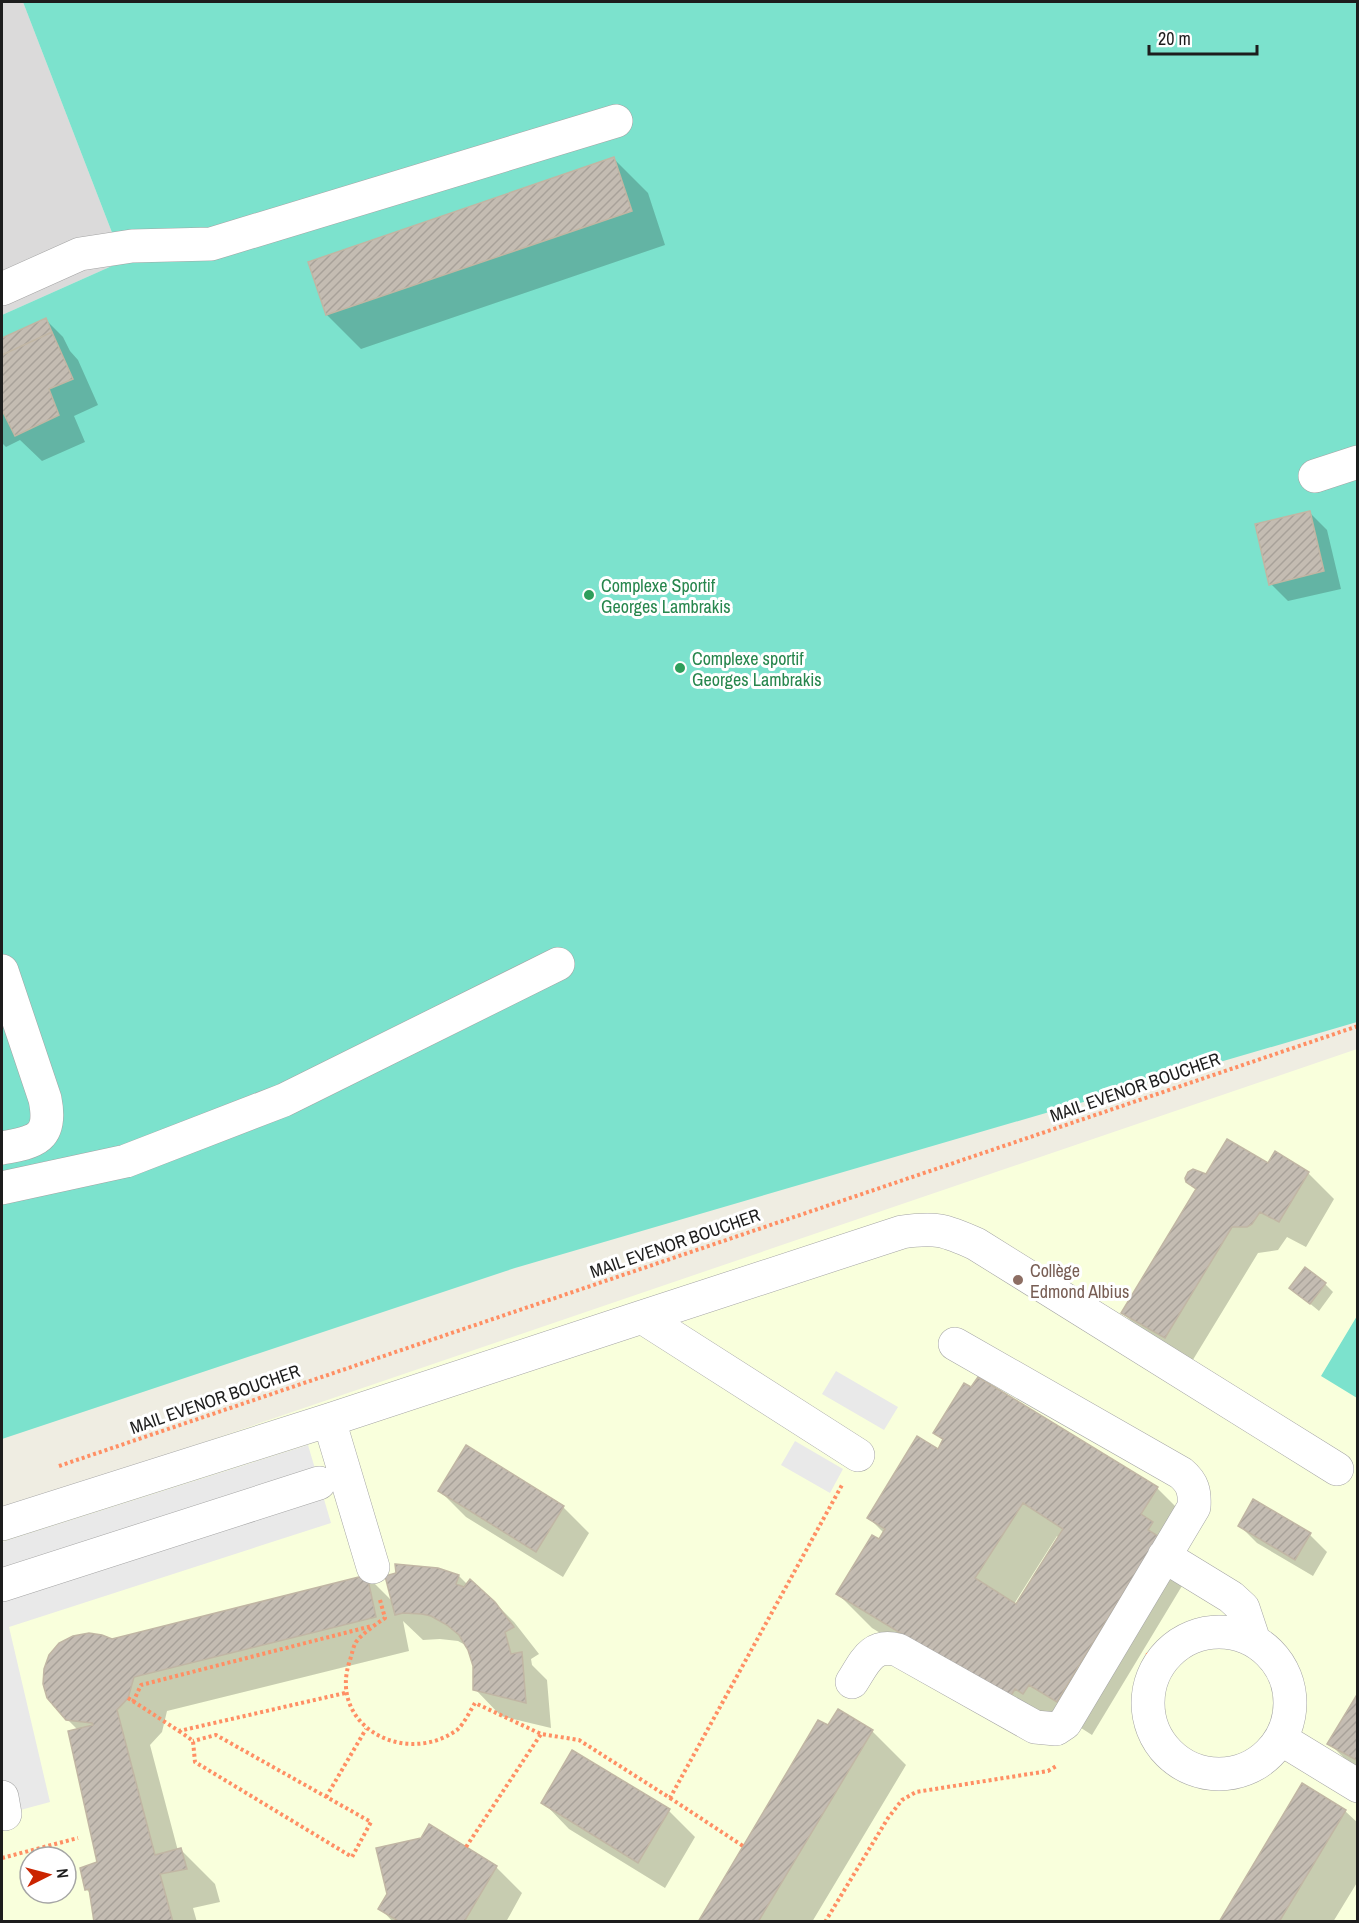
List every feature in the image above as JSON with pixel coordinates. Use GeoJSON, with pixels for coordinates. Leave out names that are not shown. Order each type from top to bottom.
{"type":"FeatureCollection","features":[{"type":"Feature","properties":{"kind":"lane"},"geometry":{"type":"LineString","coordinates":[[2,290],[80,254],[132,246],[211,244],[616,121]]}},
{"type":"Feature","properties":{"kind":"lane"},"geometry":{"type":"LineString","coordinates":[[1314,476],[1358,462]]}},
{"type":"Feature","properties":{"kind":"lane"},"geometry":{"type":"LineString","coordinates":[[2,1188],[126,1161],[284,1100],[558,964]]}},
{"type":"Feature","properties":{"kind":"lane"},"geometry":{"type":"LineString","coordinates":[[2,971],[48,1114],[47,1126],[36,1139],[30,1143],[2,1148]]}},
{"type":"Feature","properties":{"kind":"lane"},"geometry":{"type":"LineString","coordinates":[[2,1524],[329,1420],[902,1232],[923,1229],[949,1231],[986,1250],[1337,1469]]}},
{"type":"Feature","properties":{"kind":"lane"},"geometry":{"type":"LineString","coordinates":[[642,1317],[858,1455]]}},
{"type":"Feature","properties":{"kind":"lane"},"geometry":{"type":"LineString","coordinates":[[852,1682],[871,1653],[889,1647],[1035,1727],[1056,1729],[1065,1723],[1194,1507],[1195,1494],[1190,1481],[1181,1473],[955,1344]]}},
{"type":"Feature","properties":{"kind":"lane"},"geometry":{"type":"LineString","coordinates":[[329,1420],[373,1567]]}},
{"type":"Feature","properties":{"kind":"lane"},"geometry":{"type":"LineString","coordinates":[[2,1585],[319,1483]]}},
{"type":"Feature","properties":{"kind":"lane"},"geometry":{"type":"LineString","coordinates":[[1164,1556],[1231,1597],[1243,1608],[1254,1641]]}},
{"type":"Feature","properties":{"kind":"lane"},"geometry":{"type":"LineString","coordinates":[[1209,1632],[1232,1633],[1254,1641],[1271,1655],[1283,1674],[1290,1695],[1288,1718],[1281,1739],[1266,1758],[1245,1770],[1221,1775],[1197,1772],[1176,1760],[1159,1743],[1149,1721],[1148,1696],[1154,1673],[1153,1654],[1186,1639],[1209,1632]]}},
{"type":"Feature","properties":{"kind":"lane"},"geometry":{"type":"LineString","coordinates":[[1281,1739],[1358,1786]]}},
{"type":"Feature","properties":{"kind":"path","name":"MAIL EVENOR BOUCHER"},"geometry":{"type":"LineString","coordinates":[[58,1466],[1358,1026]]}},
{"type":"Feature","properties":{"kind":"path"},"geometry":{"type":"LineString","coordinates":[[670,1798],[858,1455]]}},
{"type":"Feature","properties":{"kind":"path"},"geometry":{"type":"LineString","coordinates":[[373,1567],[385,1618],[356,1643],[347,1668],[345,1692],[354,1713],[366,1729],[383,1739],[409,1745],[434,1741],[458,1729],[475,1703],[541,1734],[579,1740],[743,1846]]}},
{"type":"Feature","properties":{"kind":"path"},"geometry":{"type":"LineString","coordinates":[[133,1702],[141,1684],[373,1626]]}},
{"type":"Feature","properties":{"kind":"path"},"geometry":{"type":"LineString","coordinates":[[179,1731],[345,1692]]}},
{"type":"Feature","properties":{"kind":"path"},"geometry":{"type":"LineString","coordinates":[[128,1698],[193,1741],[195,1762],[352,1857],[371,1822],[216,1735],[193,1741]]}},
{"type":"Feature","properties":{"kind":"path"},"geometry":{"type":"LineString","coordinates":[[326,1797],[366,1729]]}},
{"type":"Feature","properties":{"kind":"path"},"geometry":{"type":"LineString","coordinates":[[466,1847],[541,1734]]}},
{"type":"Feature","properties":{"kind":"path"},"geometry":{"type":"LineString","coordinates":[[825,1922],[888,1818],[902,1800],[916,1792],[1048,1771],[1062,1762]]}},
{"type":"Feature","properties":{"kind":"path"},"geometry":{"type":"LineString","coordinates":[[2,1858],[78,1838]]}},
{"type":"Feature","properties":{"kind":"shaded area"},"geometry":{"type":"Polygon","coordinates":[[[2,2],[23,2],[123,261],[2,315],[2,2]]]}},
{"type":"Feature","properties":{"kind":"shaded area","name":"Complexe sportif Georges Lambrakis"},"geometry":{"type":"Polygon","coordinates":[[[23,2],[1357,2],[1357,1022],[515,1268],[2,1439],[2,315],[123,261],[23,2]]]}},
{"type":"Feature","properties":{"kind":"shaded area","name":"Collège Edmond Albius"},"geometry":{"type":"Polygon","coordinates":[[[1357,1049],[1357,1921],[2,1921],[2,1511],[1357,1049]]]}},
{"type":"Feature","properties":{"kind":"shaded area"},"geometry":{"type":"Polygon","coordinates":[[[1357,1316],[1357,1398],[1321,1376],[1357,1316]]]}},
{"type":"Feature","properties":{"kind":"shaded area"},"geometry":{"type":"Polygon","coordinates":[[[836,1371],[898,1407],[884,1430],[822,1394],[836,1371]]]}},
{"type":"Feature","properties":{"kind":"shaded area"},"geometry":{"type":"Polygon","coordinates":[[[795,1441],[843,1469],[830,1493],[781,1465],[795,1441]]]}},
{"type":"Feature","properties":{"kind":"shaded area"},"geometry":{"type":"Polygon","coordinates":[[[308,1445],[331,1523],[9,1627],[50,1802],[2,1815],[2,1542],[308,1445]]]}},
{"type":"Feature","properties":{"kind":"building"},"geometry":{"type":"Polygon","coordinates":[[[614,157],[632,211],[326,315],[308,262],[614,157]]]}},
{"type":"Feature","properties":{"kind":"building"},"geometry":{"type":"Polygon","coordinates":[[[46,318],[52,332],[2,355],[2,338],[46,318]]]}},
{"type":"Feature","properties":{"kind":"building"},"geometry":{"type":"Polygon","coordinates":[[[52,332],[73,379],[49,389],[59,415],[15,436],[2,410],[2,355],[52,332]]]}},
{"type":"Feature","properties":{"kind":"building"},"geometry":{"type":"Polygon","coordinates":[[[1310,511],[1324,571],[1269,585],[1255,524],[1310,511]]]}},
{"type":"Feature","properties":{"kind":"building"},"geometry":{"type":"Polygon","coordinates":[[[1227,1139],[1268,1163],[1275,1151],[1309,1172],[1279,1222],[1260,1212],[1252,1224],[1247,1227],[1232,1227],[1165,1338],[1121,1313],[1196,1189],[1186,1182],[1188,1172],[1193,1169],[1206,1174],[1227,1139]]]}},
{"type":"Feature","properties":{"kind":"building"},"geometry":{"type":"Polygon","coordinates":[[[1305,1267],[1326,1283],[1310,1304],[1289,1288],[1305,1267]]]}},
{"type":"Feature","properties":{"kind":"building"},"geometry":{"type":"Polygon","coordinates":[[[978,1377],[1158,1487],[1141,1514],[1153,1522],[1148,1530],[1158,1536],[1057,1702],[1029,1685],[1023,1694],[1015,1689],[1009,1699],[836,1594],[872,1535],[879,1539],[885,1529],[867,1518],[917,1436],[938,1449],[943,1439],[933,1433],[964,1383],[971,1387],[978,1377]],[[1023,1503],[975,1578],[1016,1604],[1063,1529],[1023,1503]]]}},
{"type":"Feature","properties":{"kind":"building"},"geometry":{"type":"Polygon","coordinates":[[[466,1445],[564,1506],[536,1552],[438,1491],[466,1445]]]}},
{"type":"Feature","properties":{"kind":"building"},"geometry":{"type":"Polygon","coordinates":[[[1253,1499],[1311,1533],[1295,1560],[1238,1526],[1253,1499]]]}},
{"type":"Feature","properties":{"kind":"building"},"geometry":{"type":"Polygon","coordinates":[[[395,1564],[438,1568],[459,1575],[456,1584],[464,1587],[470,1579],[495,1602],[514,1627],[505,1632],[511,1654],[522,1652],[526,1703],[473,1690],[473,1666],[468,1650],[459,1635],[447,1625],[422,1614],[395,1615],[385,1576],[396,1573],[395,1564]]]}},
{"type":"Feature","properties":{"kind":"building"},"geometry":{"type":"Polygon","coordinates":[[[367,1575],[376,1617],[134,1677],[128,1698],[117,1710],[155,1855],[181,1848],[187,1869],[160,1874],[173,1922],[94,1922],[89,1889],[85,1890],[80,1868],[97,1862],[68,1731],[93,1725],[66,1720],[47,1698],[43,1684],[44,1669],[49,1655],[59,1643],[73,1636],[89,1633],[112,1639],[367,1575]]]}},
{"type":"Feature","properties":{"kind":"building"},"geometry":{"type":"Polygon","coordinates":[[[1358,1693],[1358,1761],[1327,1744],[1358,1693]]]}},
{"type":"Feature","properties":{"kind":"building"},"geometry":{"type":"Polygon","coordinates":[[[838,1709],[873,1730],[758,1922],[698,1922],[818,1720],[828,1725],[838,1709]]]}},
{"type":"Feature","properties":{"kind":"building"},"geometry":{"type":"Polygon","coordinates":[[[572,1750],[670,1809],[638,1863],[541,1803],[572,1750]]]}},
{"type":"Feature","properties":{"kind":"building"},"geometry":{"type":"Polygon","coordinates":[[[1302,1783],[1346,1810],[1279,1922],[1219,1922],[1302,1783]]]}},
{"type":"Feature","properties":{"kind":"building"},"geometry":{"type":"Polygon","coordinates":[[[429,1824],[497,1866],[464,1922],[400,1922],[378,1909],[387,1894],[376,1848],[421,1838],[429,1824]]]}},
{"type":"Feature","properties":{"kind":"place","name":"Complexe Sportif Georges Lambrakis"},"geometry":{"type":"Point","coordinates":[589,595]}},
{"type":"Feature","properties":{"kind":"place","name":"Complexe sportif Georges Lambrakis"},"geometry":{"type":"Point","coordinates":[680,668]}},
{"type":"Feature","properties":{"kind":"place","name":"Collège Edmond Albius"},"geometry":{"type":"Point","coordinates":[1018,1280]}}]}
